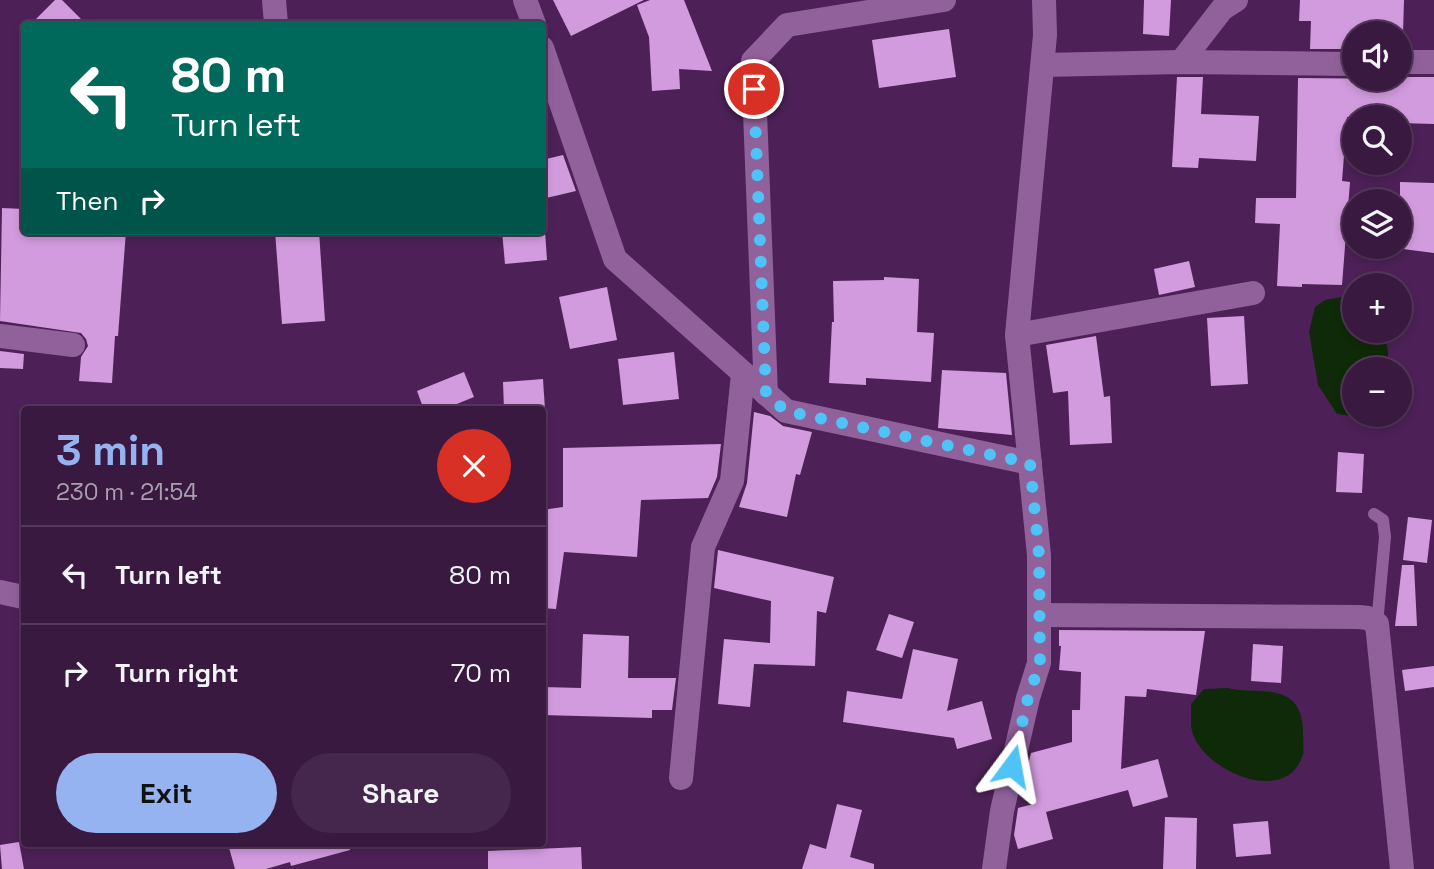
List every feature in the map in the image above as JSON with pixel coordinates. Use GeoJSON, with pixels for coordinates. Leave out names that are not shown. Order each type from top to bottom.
{"type":"FeatureCollection","features":[{"type":"Feature","properties":{"kind":"street"},"geometry":{"type":"LineString","coordinates":[[274,0],[276,21]]}},
{"type":"Feature","properties":{"kind":"street"},"geometry":{"type":"LineString","coordinates":[[525,0],[533,21]]}},
{"type":"Feature","properties":{"kind":"street"},"geometry":{"type":"LineString","coordinates":[[766,394],[753,61],[787,25],[944,0]]}},
{"type":"Feature","properties":{"kind":"street"},"geometry":{"type":"LineString","coordinates":[[994,869],[1002,811],[1028,698],[1040,663],[1039,555],[1017,335],[1043,65],[1044,0]]}},
{"type":"Feature","properties":{"kind":"street"},"geometry":{"type":"LineString","coordinates":[[1181,62],[1222,9],[1236,0]]}},
{"type":"Feature","properties":{"kind":"street"},"geometry":{"type":"LineString","coordinates":[[546,60],[615,259],[786,411],[1030,463]]}},
{"type":"Feature","properties":{"kind":"street"},"geometry":{"type":"LineString","coordinates":[[1043,65],[1181,62],[1342,64]]}},
{"type":"Feature","properties":{"kind":"street"},"geometry":{"type":"LineString","coordinates":[[1412,62],[1434,62]]}},
{"type":"Feature","properties":{"kind":"street"},"geometry":{"type":"LineString","coordinates":[[1017,335],[1253,293]]}},
{"type":"Feature","properties":{"kind":"street"},"geometry":{"type":"LineString","coordinates":[[0,336],[73,345]]}},
{"type":"Feature","properties":{"kind":"street"},"geometry":{"type":"LineString","coordinates":[[681,778],[703,547],[732,481],[743,374]]}},
{"type":"Feature","properties":{"kind":"street"},"geometry":{"type":"LineString","coordinates":[[1039,615],[1359,617],[1368,618],[1377,624],[1402,869]]}},
{"type":"Feature","properties":{"kind":"lane"},"geometry":{"type":"LineString","coordinates":[[1374,514],[1383,520],[1385,537],[1377,624]]}},
{"type":"Feature","properties":{"kind":"shaded area"},"geometry":{"type":"Polygon","coordinates":[[[1342,297],[1342,343],[1386,343],[1388,351],[1388,357],[1342,357],[1342,415],[1337,414],[1318,385],[1309,332],[1315,307],[1325,300],[1342,297]]]}},
{"type":"Feature","properties":{"kind":"shaded area"},"geometry":{"type":"Polygon","coordinates":[[[1227,688],[1283,695],[1299,709],[1303,727],[1303,754],[1294,770],[1281,779],[1264,781],[1246,778],[1211,759],[1199,746],[1192,731],[1191,704],[1204,689],[1227,688]]]}},
{"type":"Feature","properties":{"kind":"building"},"geometry":{"type":"Polygon","coordinates":[[[55,0],[62,0],[83,21],[34,21],[55,0]]]}},
{"type":"Feature","properties":{"kind":"building"},"geometry":{"type":"Polygon","coordinates":[[[553,0],[644,0],[571,36],[553,0]]]}},
{"type":"Feature","properties":{"kind":"building"},"geometry":{"type":"Polygon","coordinates":[[[650,0],[684,0],[712,71],[679,69],[680,89],[652,91],[649,37],[637,5],[650,0]]]}},
{"type":"Feature","properties":{"kind":"building"},"geometry":{"type":"Polygon","coordinates":[[[1144,0],[1171,0],[1169,36],[1143,34],[1144,0]]]}},
{"type":"Feature","properties":{"kind":"building"},"geometry":{"type":"Polygon","coordinates":[[[1300,0],[1404,0],[1403,21],[1342,21],[1342,49],[1310,49],[1311,21],[1299,21],[1300,0]]]}},
{"type":"Feature","properties":{"kind":"building"},"geometry":{"type":"Polygon","coordinates":[[[949,29],[956,77],[879,88],[872,40],[949,29]]]}},
{"type":"Feature","properties":{"kind":"building"},"geometry":{"type":"Polygon","coordinates":[[[1177,77],[1203,77],[1201,114],[1259,116],[1256,161],[1199,158],[1198,168],[1172,167],[1177,77]]]}},
{"type":"Feature","properties":{"kind":"building"},"geometry":{"type":"Polygon","coordinates":[[[1412,77],[1434,77],[1434,124],[1412,123],[1412,105],[1342,105],[1342,181],[1350,182],[1349,189],[1342,189],[1342,285],[1277,286],[1280,224],[1255,223],[1256,198],[1296,198],[1298,78],[1342,78],[1342,91],[1412,91],[1412,77]]]}},
{"type":"Feature","properties":{"kind":"building"},"geometry":{"type":"Polygon","coordinates":[[[563,155],[576,191],[546,198],[546,159],[563,155]]]}},
{"type":"Feature","properties":{"kind":"building"},"geometry":{"type":"Polygon","coordinates":[[[1400,182],[1434,183],[1434,253],[1412,250],[1412,189],[1400,189],[1400,182]]]}},
{"type":"Feature","properties":{"kind":"building"},"geometry":{"type":"Polygon","coordinates":[[[2,208],[21,209],[21,235],[126,235],[112,383],[79,381],[81,357],[88,346],[81,333],[0,321],[2,208]]]}},
{"type":"Feature","properties":{"kind":"building"},"geometry":{"type":"Polygon","coordinates":[[[275,235],[319,235],[325,321],[282,324],[275,235]]]}},
{"type":"Feature","properties":{"kind":"building"},"geometry":{"type":"Polygon","coordinates":[[[502,235],[545,235],[547,260],[505,264],[502,235]]]}},
{"type":"Feature","properties":{"kind":"building"},"geometry":{"type":"Polygon","coordinates":[[[1189,261],[1195,287],[1159,295],[1154,269],[1189,261]]]}},
{"type":"Feature","properties":{"kind":"building"},"geometry":{"type":"Polygon","coordinates":[[[884,277],[919,279],[917,332],[934,333],[931,382],[866,378],[866,385],[829,383],[834,322],[833,281],[884,280],[884,277]]]}},
{"type":"Feature","properties":{"kind":"building"},"geometry":{"type":"Polygon","coordinates":[[[607,287],[617,340],[570,349],[559,297],[607,287]]]}},
{"type":"Feature","properties":{"kind":"building"},"geometry":{"type":"Polygon","coordinates":[[[1244,316],[1248,384],[1211,386],[1207,318],[1244,316]]]}},
{"type":"Feature","properties":{"kind":"building"},"geometry":{"type":"Polygon","coordinates":[[[1096,336],[1104,397],[1110,396],[1112,443],[1070,445],[1068,391],[1053,393],[1046,345],[1096,336]]]}},
{"type":"Feature","properties":{"kind":"building"},"geometry":{"type":"Polygon","coordinates":[[[0,351],[24,354],[23,369],[0,368],[0,351]]]}},
{"type":"Feature","properties":{"kind":"building"},"geometry":{"type":"Polygon","coordinates":[[[674,352],[679,399],[623,405],[618,359],[674,352]]]}},
{"type":"Feature","properties":{"kind":"building"},"geometry":{"type":"Polygon","coordinates":[[[942,370],[1006,373],[1012,435],[938,428],[942,370]]]}},
{"type":"Feature","properties":{"kind":"building"},"geometry":{"type":"Polygon","coordinates":[[[464,372],[474,397],[452,406],[423,406],[417,391],[464,372]]]}},
{"type":"Feature","properties":{"kind":"building"},"geometry":{"type":"Polygon","coordinates":[[[543,379],[545,406],[504,406],[503,382],[543,379]]]}},
{"type":"Feature","properties":{"kind":"building"},"geometry":{"type":"Polygon","coordinates":[[[754,412],[770,416],[783,426],[812,432],[800,475],[796,474],[787,517],[739,507],[747,483],[754,412]]]}},
{"type":"Feature","properties":{"kind":"building"},"geometry":{"type":"Polygon","coordinates":[[[721,444],[717,477],[708,498],[641,500],[637,557],[564,552],[556,609],[546,608],[546,509],[563,507],[563,448],[721,444]]]}},
{"type":"Feature","properties":{"kind":"building"},"geometry":{"type":"Polygon","coordinates":[[[1338,452],[1364,454],[1362,493],[1336,492],[1338,452]]]}},
{"type":"Feature","properties":{"kind":"building"},"geometry":{"type":"Polygon","coordinates":[[[1408,517],[1432,520],[1427,563],[1403,560],[1408,517]]]}},
{"type":"Feature","properties":{"kind":"building"},"geometry":{"type":"Polygon","coordinates":[[[718,550],[834,577],[826,613],[817,611],[815,666],[754,664],[750,707],[718,704],[724,639],[770,643],[771,601],[714,588],[718,550]]]}},
{"type":"Feature","properties":{"kind":"building"},"geometry":{"type":"Polygon","coordinates":[[[1402,565],[1414,565],[1417,626],[1395,626],[1402,565]]]}},
{"type":"Feature","properties":{"kind":"building"},"geometry":{"type":"Polygon","coordinates":[[[889,614],[914,622],[902,658],[876,650],[889,614]]]}},
{"type":"Feature","properties":{"kind":"building"},"geometry":{"type":"Polygon","coordinates":[[[1059,630],[1205,631],[1196,695],[1147,689],[1146,697],[1125,696],[1121,769],[1158,759],[1168,797],[1133,807],[1128,790],[1046,812],[1053,839],[1018,849],[1014,835],[1018,808],[1033,804],[1025,776],[1031,753],[1072,742],[1072,710],[1080,710],[1081,672],[1059,670],[1059,630]]]}},
{"type":"Feature","properties":{"kind":"building"},"geometry":{"type":"Polygon","coordinates":[[[583,634],[629,636],[628,678],[676,678],[672,710],[652,710],[652,718],[546,715],[546,687],[581,688],[583,634]]]}},
{"type":"Feature","properties":{"kind":"building"},"geometry":{"type":"Polygon","coordinates":[[[1253,644],[1283,646],[1281,683],[1251,681],[1253,644]]]}},
{"type":"Feature","properties":{"kind":"building"},"geometry":{"type":"Polygon","coordinates":[[[913,649],[958,659],[947,711],[982,701],[992,739],[957,749],[954,738],[843,722],[847,691],[902,699],[913,649]]]}},
{"type":"Feature","properties":{"kind":"building"},"geometry":{"type":"Polygon","coordinates":[[[1434,666],[1434,687],[1405,691],[1402,670],[1434,666]]]}},
{"type":"Feature","properties":{"kind":"building"},"geometry":{"type":"Polygon","coordinates":[[[837,804],[862,810],[850,857],[874,864],[874,869],[802,869],[810,844],[826,849],[837,804]]]}},
{"type":"Feature","properties":{"kind":"building"},"geometry":{"type":"Polygon","coordinates":[[[1165,817],[1197,818],[1196,869],[1163,869],[1165,817]]]}},
{"type":"Feature","properties":{"kind":"building"},"geometry":{"type":"Polygon","coordinates":[[[1268,821],[1271,854],[1236,857],[1233,824],[1268,821]]]}},
{"type":"Feature","properties":{"kind":"building"},"geometry":{"type":"Polygon","coordinates":[[[19,842],[24,869],[2,869],[0,845],[19,842]]]}},
{"type":"Feature","properties":{"kind":"building"},"geometry":{"type":"Polygon","coordinates":[[[229,847],[350,847],[350,850],[291,866],[290,862],[266,869],[235,869],[229,847]]]}},
{"type":"Feature","properties":{"kind":"building"},"geometry":{"type":"Polygon","coordinates":[[[581,847],[582,869],[488,869],[488,851],[581,847]]]}},
{"type":"Feature","properties":{"kind":"route"},"geometry":{"type":"LineString","coordinates":[[754,89],[766,394],[786,411],[1030,463],[1039,555],[1040,663],[1028,698],[1012,766]]}}]}
